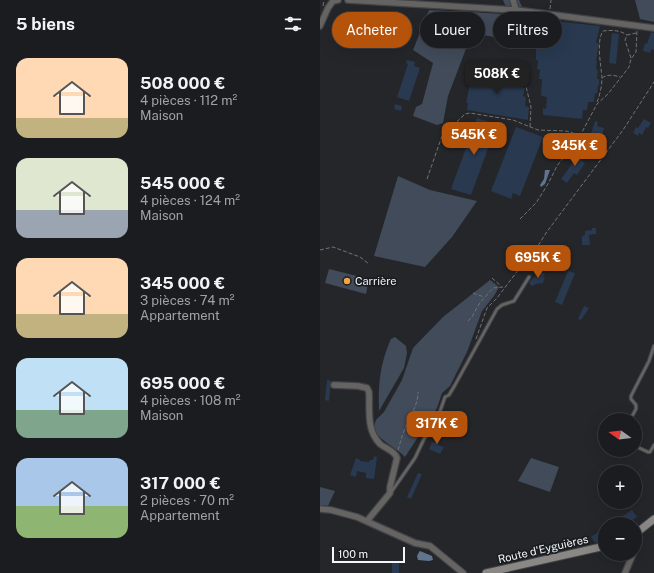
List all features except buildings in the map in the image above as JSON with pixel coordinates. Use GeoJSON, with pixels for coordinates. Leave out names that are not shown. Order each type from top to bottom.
{"type":"FeatureCollection","features":[{"type":"Feature","properties":{"kind":"main road"},"geometry":{"type":"LineString","coordinates":[[642,529],[654,519]]}},
{"type":"Feature","properties":{"kind":"main road","name":"Route d'Eyguières"},"geometry":{"type":"LineString","coordinates":[[486,573],[598,548]]}},
{"type":"Feature","properties":{"kind":"street"},"geometry":{"type":"LineString","coordinates":[[320,26],[332,1],[337,0]]}},
{"type":"Feature","properties":{"kind":"street"},"geometry":{"type":"LineString","coordinates":[[348,0],[532,12]]}},
{"type":"Feature","properties":{"kind":"street"},"geometry":{"type":"LineString","coordinates":[[513,0],[516,10]]}},
{"type":"Feature","properties":{"kind":"street"},"geometry":{"type":"LineString","coordinates":[[562,16],[654,28]]}},
{"type":"Feature","properties":{"kind":"street"},"geometry":{"type":"LineString","coordinates":[[334,385],[368,388],[370,429],[379,443],[396,454],[397,458],[390,493],[367,521]]}},
{"type":"Feature","properties":{"kind":"street"},"geometry":{"type":"LineString","coordinates":[[320,509],[331,510],[357,517],[415,543],[430,546],[463,573]]}},
{"type":"Feature","properties":{"kind":"street"},"geometry":{"type":"LineString","coordinates":[[625,573],[630,561]]}},
{"type":"Feature","properties":{"kind":"lane"},"geometry":{"type":"LineString","coordinates":[[390,493],[415,458],[424,439],[437,420],[445,397],[455,385],[497,309],[502,305],[514,301],[529,277]]}},
{"type":"Feature","properties":{"kind":"lane"},"geometry":{"type":"LineString","coordinates":[[633,413],[636,405],[631,399],[631,396],[649,362],[654,346]]}},
{"type":"Feature","properties":{"kind":"lane"},"geometry":{"type":"LineString","coordinates":[[642,449],[650,452],[654,445]]}},
{"type":"Feature","properties":{"kind":"path"},"geometry":{"type":"LineString","coordinates":[[322,8],[324,0]]}},
{"type":"Feature","properties":{"kind":"path"},"geometry":{"type":"LineString","coordinates":[[548,12],[551,0]]}},
{"type":"Feature","properties":{"kind":"path"},"geometry":{"type":"LineString","coordinates":[[597,104],[608,94],[629,67],[631,59],[636,52],[636,33],[638,26]]}},
{"type":"Feature","properties":{"kind":"path"},"geometry":{"type":"LineString","coordinates":[[520,219],[531,210],[536,203],[557,166],[579,137],[597,104],[602,79],[600,50],[601,34],[603,31],[611,30],[622,32],[627,35],[636,33]]}},
{"type":"Feature","properties":{"kind":"path"},"geometry":{"type":"LineString","coordinates":[[627,35],[625,40],[631,59]]}},
{"type":"Feature","properties":{"kind":"path"},"geometry":{"type":"LineString","coordinates":[[522,70],[526,81],[531,107],[530,127]]}},
{"type":"Feature","properties":{"kind":"path"},"geometry":{"type":"LineString","coordinates":[[602,79],[605,76],[613,75],[621,78]]}},
{"type":"Feature","properties":{"kind":"path"},"geometry":{"type":"LineString","coordinates":[[475,341],[487,308],[519,269],[531,257],[550,228],[623,130],[654,82]]}},
{"type":"Feature","properties":{"kind":"path"},"geometry":{"type":"LineString","coordinates":[[427,179],[442,136],[465,114],[470,113],[512,120],[538,130],[566,131],[573,133],[592,145]]}},
{"type":"Feature","properties":{"kind":"path"},"geometry":{"type":"LineString","coordinates":[[320,250],[333,247],[360,257],[369,264]]}},
{"type":"Feature","properties":{"kind":"path"},"geometry":{"type":"LineString","coordinates":[[492,278],[501,287]]}},
{"type":"Feature","properties":{"kind":"path"},"geometry":{"type":"LineString","coordinates":[[468,321],[484,297],[493,288],[504,288]]}},
{"type":"Feature","properties":{"kind":"path"},"geometry":{"type":"LineString","coordinates":[[473,294],[484,297]]}},
{"type":"Feature","properties":{"kind":"path"},"geometry":{"type":"LineString","coordinates":[[396,454],[403,433],[414,410],[418,392]]}},
{"type":"Feature","properties":{"kind":"shaded area"},"geometry":{"type":"Polygon","coordinates":[[[503,0],[519,0],[523,9],[506,7],[503,0]]]}},
{"type":"Feature","properties":{"kind":"shaded area"},"geometry":{"type":"Polygon","coordinates":[[[635,0],[654,0],[654,22],[640,19],[635,0]]]}},
{"type":"Feature","properties":{"kind":"shaded area"},"geometry":{"type":"Polygon","coordinates":[[[429,10],[447,11],[447,12],[428,12],[429,10]]]}},
{"type":"Feature","properties":{"kind":"shaded area"},"geometry":{"type":"Polygon","coordinates":[[[485,13],[493,13],[493,37],[485,35],[485,13]]]}},
{"type":"Feature","properties":{"kind":"shaded area"},"geometry":{"type":"Polygon","coordinates":[[[420,32],[420,48],[466,48],[448,96],[443,123],[437,125],[413,116],[416,107],[422,104],[433,63],[413,50],[420,32]]]}},
{"type":"Feature","properties":{"kind":"shaded area"},"geometry":{"type":"Polygon","coordinates":[[[545,170],[550,170],[545,184],[541,187],[540,185],[544,179],[545,170]]]}},
{"type":"Feature","properties":{"kind":"shaded area"},"geometry":{"type":"Polygon","coordinates":[[[398,176],[430,190],[477,201],[452,237],[425,267],[374,256],[398,176]]]}},
{"type":"Feature","properties":{"kind":"shaded area","name":"Carrière"},"geometry":{"type":"Polygon","coordinates":[[[329,269],[369,279],[366,294],[325,283],[329,269]]]}},
{"type":"Feature","properties":{"kind":"shaded area"},"geometry":{"type":"Polygon","coordinates":[[[490,280],[499,287],[482,311],[467,352],[450,386],[442,393],[437,408],[405,457],[384,441],[373,429],[376,420],[384,412],[402,380],[413,348],[443,317],[490,280]]]}},
{"type":"Feature","properties":{"kind":"shaded area"},"geometry":{"type":"Polygon","coordinates":[[[395,337],[406,346],[407,353],[404,368],[379,411],[379,383],[382,365],[391,339],[395,337]]]}},
{"type":"Feature","properties":{"kind":"shaded area"},"geometry":{"type":"Polygon","coordinates":[[[531,458],[559,467],[550,492],[518,481],[531,458]]]}},
{"type":"Feature","properties":{"kind":"shaded area"},"geometry":{"type":"Polygon","coordinates":[[[320,487],[335,491],[328,506],[320,505],[320,487]]]}},
{"type":"Feature","properties":{"kind":"shaded area"},"geometry":{"type":"Polygon","coordinates":[[[420,551],[432,556],[433,560],[418,560],[417,556],[420,551]]]}},
{"type":"Feature","properties":{"kind":"place","name":"Carrière"},"geometry":{"type":"Point","coordinates":[347,281]}}]}
